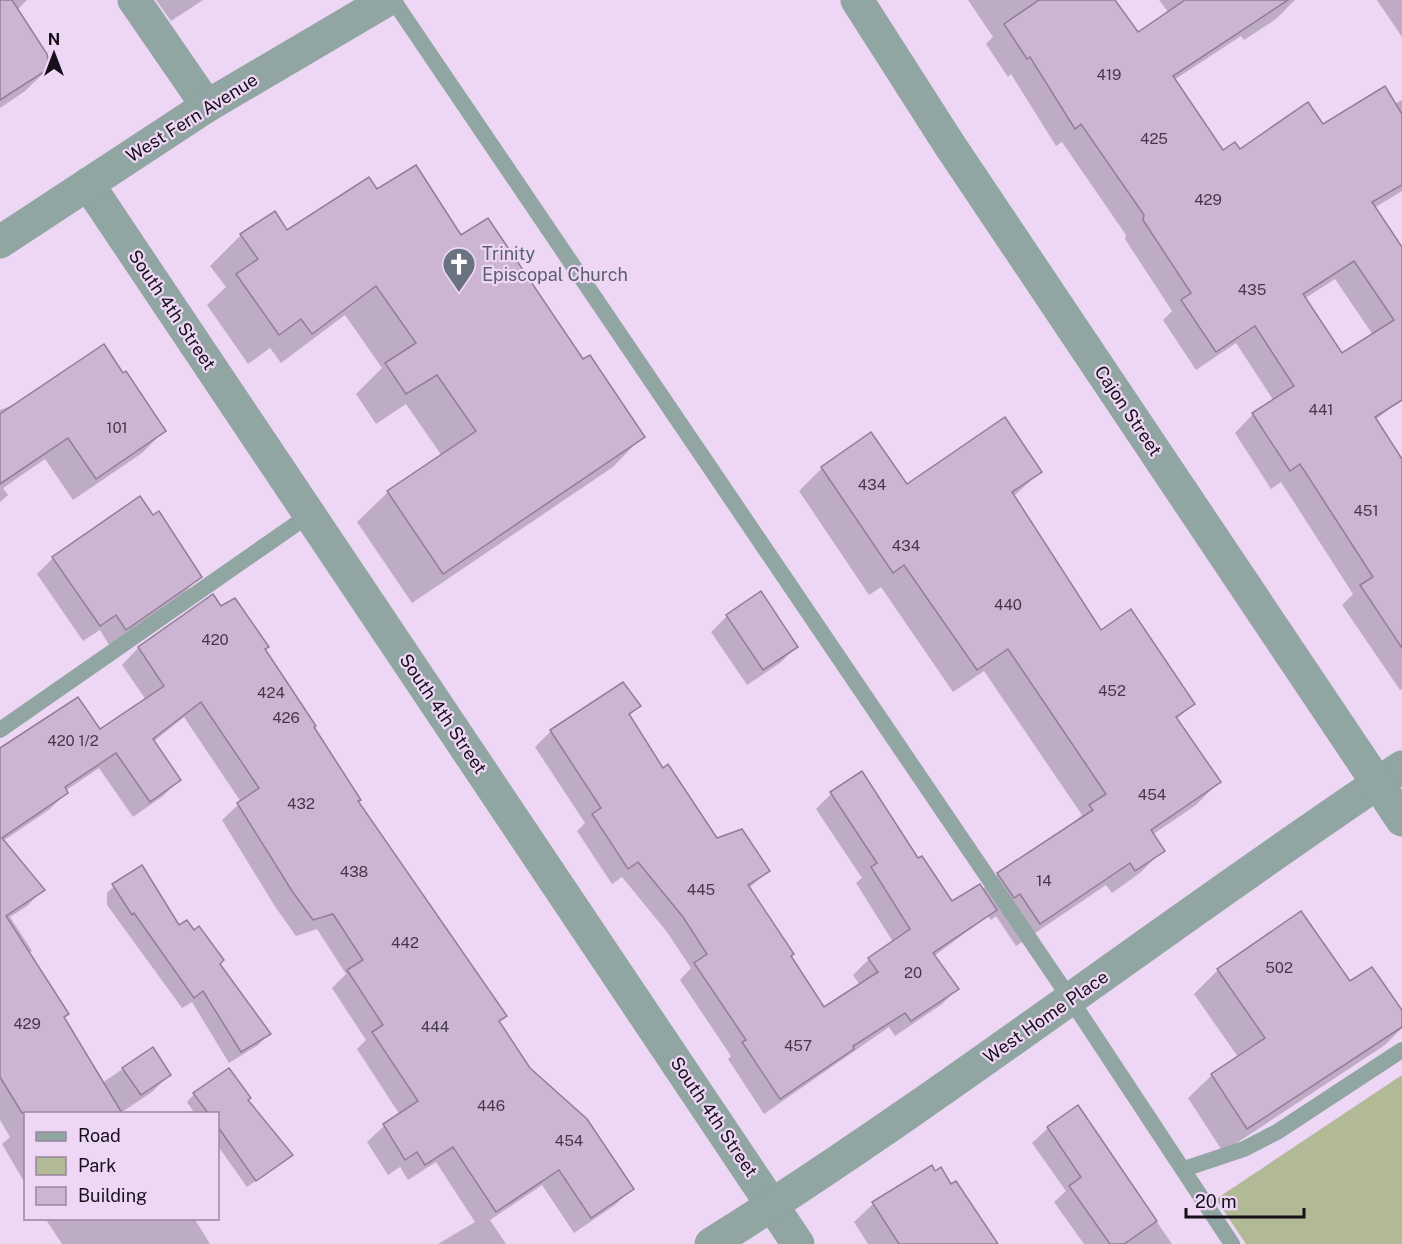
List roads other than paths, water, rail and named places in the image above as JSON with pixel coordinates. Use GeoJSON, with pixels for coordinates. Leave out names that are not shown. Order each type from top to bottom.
{"type":"FeatureCollection","features":[{"type":"Feature","properties":{"kind":"street"},"geometry":{"type":"LineString","coordinates":[[134,0],[207,106]]}},
{"type":"Feature","properties":{"kind":"street","name":"West Fern Avenue"},"geometry":{"type":"LineString","coordinates":[[0,242],[207,106],[387,0]]}},
{"type":"Feature","properties":{"kind":"street","name":"Cajon Street"},"geometry":{"type":"LineString","coordinates":[[857,0],[949,144],[1390,775],[1402,820]]}},
{"type":"Feature","properties":{"kind":"street","name":"South 4th Street"},"geometry":{"type":"LineString","coordinates":[[88,184],[798,1244]]}},
{"type":"Feature","properties":{"kind":"street","name":"West Home Place"},"geometry":{"type":"LineString","coordinates":[[711,1244],[772,1205],[1071,1000],[1390,775]]}},
{"type":"Feature","properties":{"kind":"lane"},"geometry":{"type":"LineString","coordinates":[[393,0],[1071,1000],[1232,1244]]}},
{"type":"Feature","properties":{"kind":"lane"},"geometry":{"type":"LineString","coordinates":[[0,730],[309,515]]}},
{"type":"Feature","properties":{"kind":"lane"},"geometry":{"type":"LineString","coordinates":[[1184,1169],[1244,1149],[1277,1132],[1402,1050]]}},
{"type":"Feature","properties":{"kind":"place","name":"Trinity Episcopal Church"},"geometry":{"type":"Point","coordinates":[459,293]}}]}
